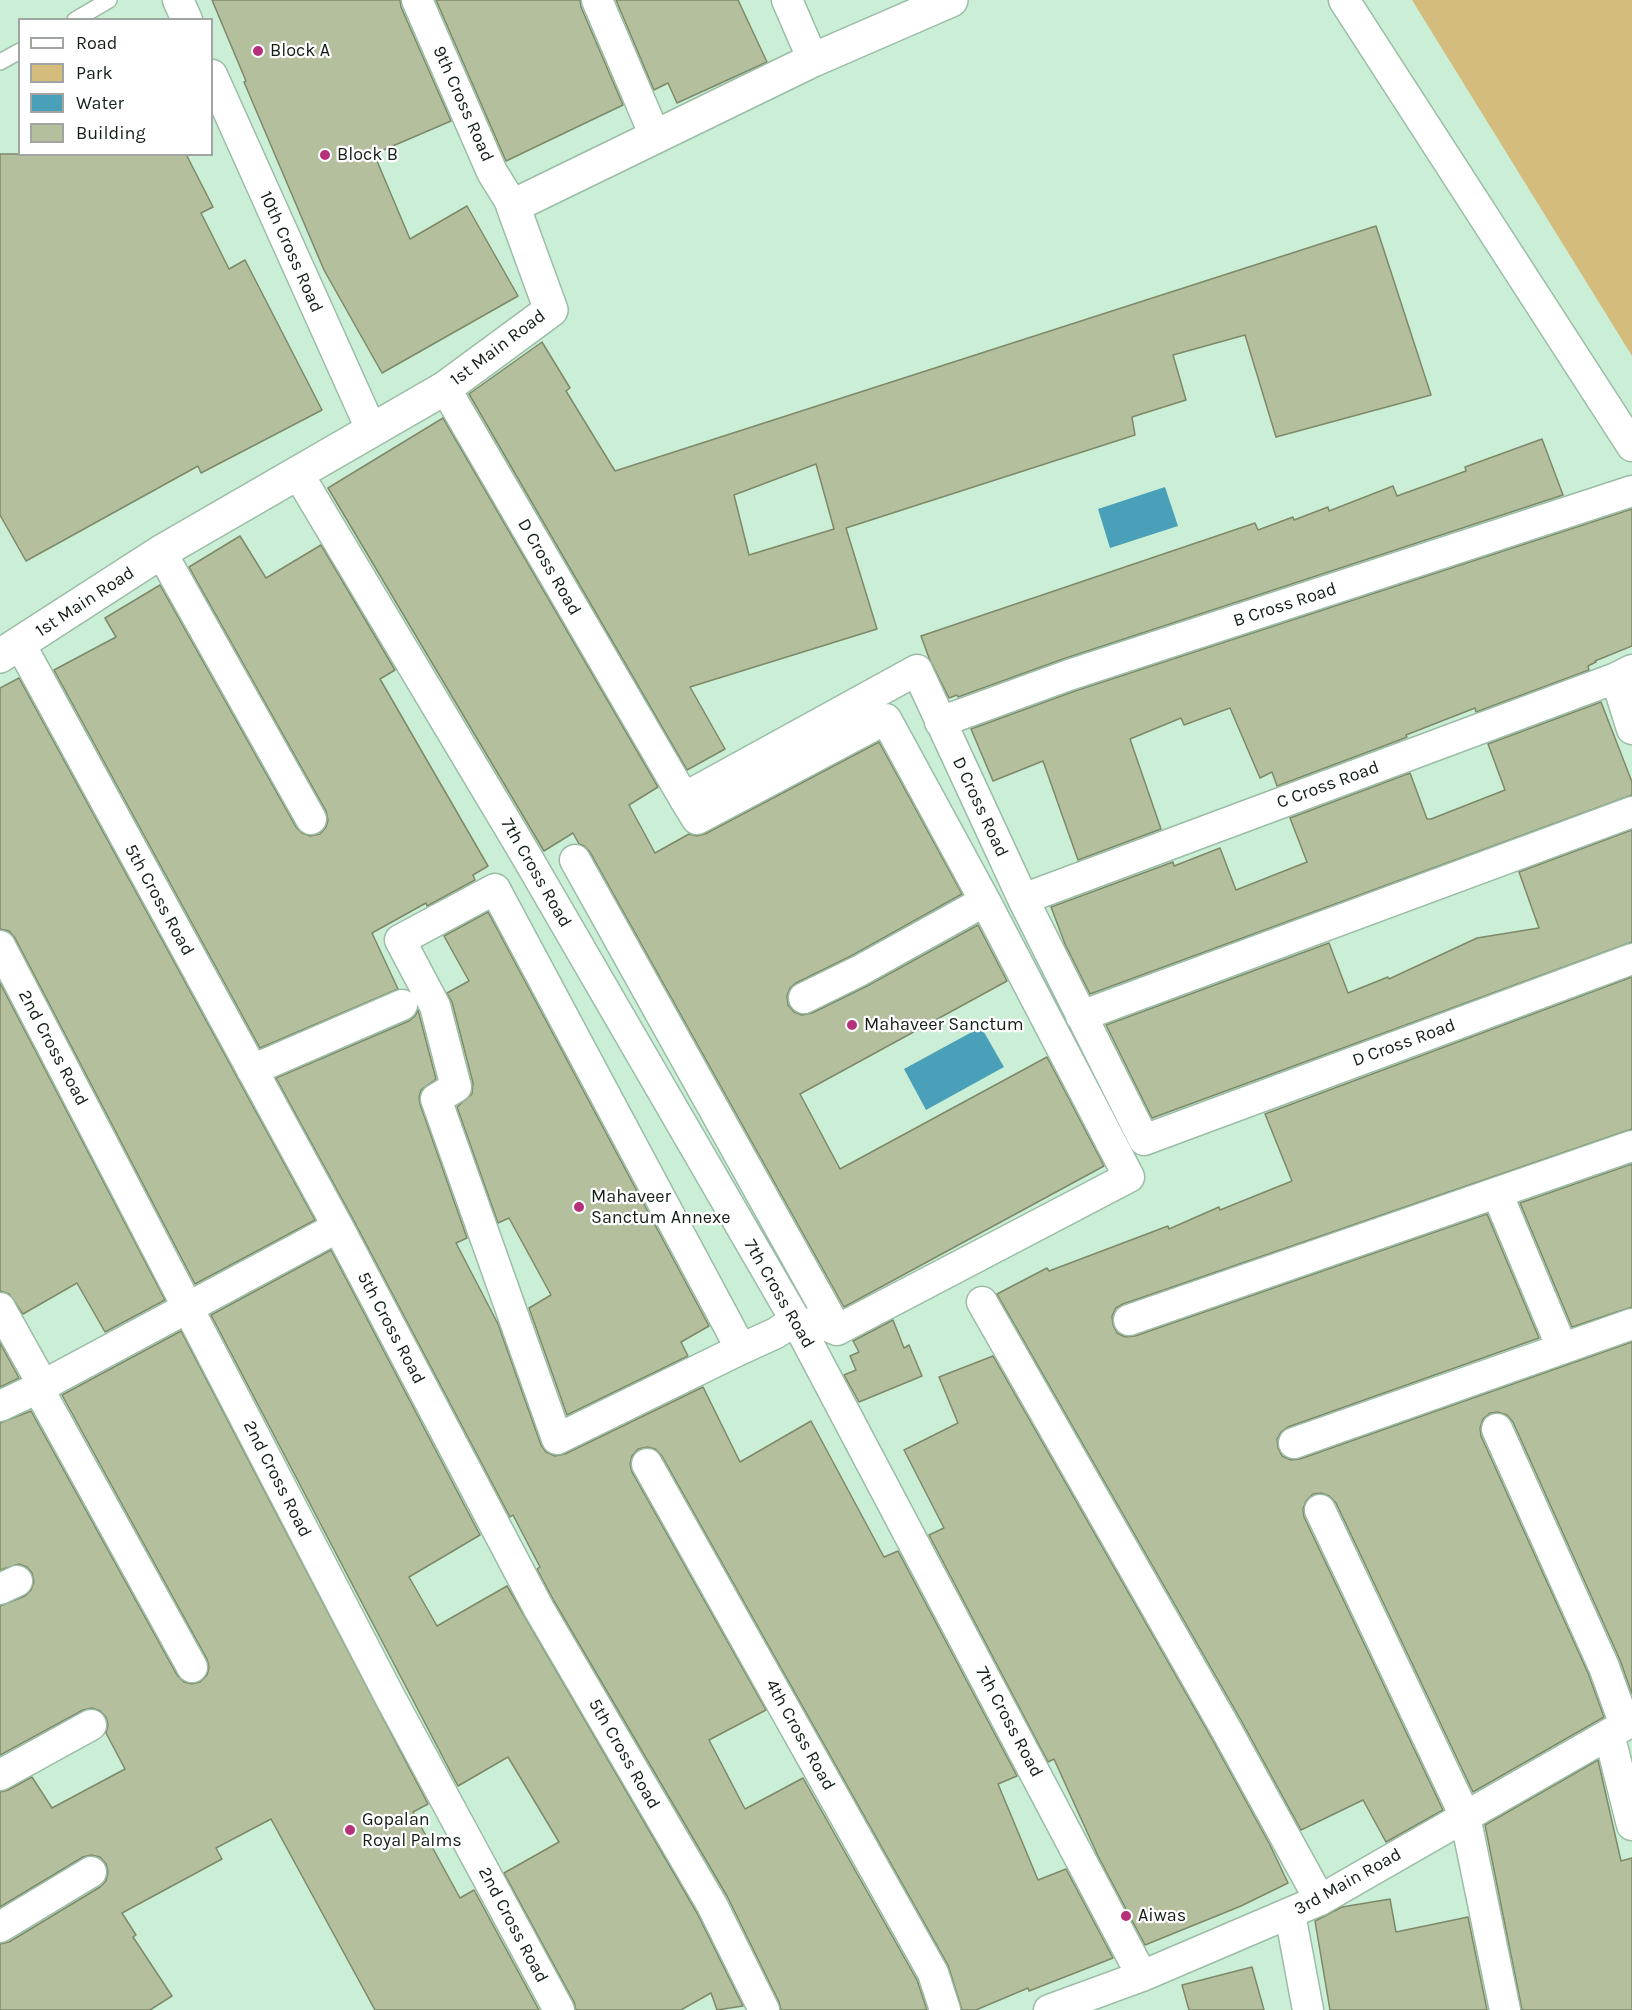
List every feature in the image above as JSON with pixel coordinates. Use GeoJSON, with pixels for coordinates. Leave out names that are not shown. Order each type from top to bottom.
{"type":"FeatureCollection","features":[{"type":"Feature","properties":{"kind":"street"},"geometry":{"type":"LineString","coordinates":[[178,0],[185,18]]}},
{"type":"Feature","properties":{"kind":"street","name":"9th Cross Road"},"geometry":{"type":"LineString","coordinates":[[417,0],[492,172],[513,206]]}},
{"type":"Feature","properties":{"kind":"street"},"geometry":{"type":"LineString","coordinates":[[597,0],[655,136]]}},
{"type":"Feature","properties":{"kind":"street"},"geometry":{"type":"LineString","coordinates":[[787,0],[813,60]]}},
{"type":"Feature","properties":{"kind":"street"},"geometry":{"type":"LineString","coordinates":[[513,206],[813,60],[951,0]]}},
{"type":"Feature","properties":{"kind":"street"},"geometry":{"type":"LineString","coordinates":[[1344,0],[1632,446]]}},
{"type":"Feature","properties":{"kind":"street","name":"10th Cross Road"},"geometry":{"type":"LineString","coordinates":[[213,77],[371,429]]}},
{"type":"Feature","properties":{"kind":"street","name":"1st Main Road"},"geometry":{"type":"LineString","coordinates":[[10,650],[161,552],[445,388],[551,310],[513,206]]}},
{"type":"Feature","properties":{"kind":"street","name":"D Cross Road"},"geometry":{"type":"LineString","coordinates":[[445,388],[684,798],[917,670],[1023,899],[1144,1140],[1632,959]]}},
{"type":"Feature","properties":{"kind":"street","name":"7th Cross Road"},"geometry":{"type":"LineString","coordinates":[[297,472],[524,852],[797,1324],[1142,1976]]}},
{"type":"Feature","properties":{"kind":"street","name":"B Cross Road"},"geometry":{"type":"LineString","coordinates":[[940,722],[1092,668],[1632,491]]}},
{"type":"Feature","properties":{"kind":"street"},"geometry":{"type":"LineString","coordinates":[[161,552],[311,819]]}},
{"type":"Feature","properties":{"kind":"street","name":"5th Cross Road"},"geometry":{"type":"LineString","coordinates":[[10,650],[252,1070],[338,1227],[539,1609],[712,1905],[764,2010]]}},
{"type":"Feature","properties":{"kind":"street"},"geometry":{"type":"LineString","coordinates":[[1624,674],[1632,729]]}},
{"type":"Feature","properties":{"kind":"street","name":"C Cross Road"},"geometry":{"type":"LineString","coordinates":[[1023,899],[1624,674]]}},
{"type":"Feature","properties":{"kind":"street"},"geometry":{"type":"LineString","coordinates":[[684,798],[698,819],[886,719],[985,901],[1129,1177],[837,1330]]}},
{"type":"Feature","properties":{"kind":"street"},"geometry":{"type":"LineString","coordinates":[[1081,1016],[1632,812]]}},
{"type":"Feature","properties":{"kind":"street"},"geometry":{"type":"LineString","coordinates":[[575,860],[837,1330]]}},
{"type":"Feature","properties":{"kind":"street"},"geometry":{"type":"LineString","coordinates":[[741,1349],[495,889],[400,940],[435,1006],[456,1087],[436,1099],[557,1438],[797,1324],[816,1321],[837,1330]]}},
{"type":"Feature","properties":{"kind":"street"},"geometry":{"type":"LineString","coordinates":[[804,998],[859,971],[985,901]]}},
{"type":"Feature","properties":{"kind":"street","name":"2nd Cross Road"},"geometry":{"type":"LineString","coordinates":[[0,946],[391,1699],[559,2010]]}},
{"type":"Feature","properties":{"kind":"street"},"geometry":{"type":"LineString","coordinates":[[252,1070],[402,1005]]}},
{"type":"Feature","properties":{"kind":"street"},"geometry":{"type":"LineString","coordinates":[[1129,1320],[1632,1146]]}},
{"type":"Feature","properties":{"kind":"street"},"geometry":{"type":"LineString","coordinates":[[1497,1193],[1562,1348]]}},
{"type":"Feature","properties":{"kind":"street"},"geometry":{"type":"LineString","coordinates":[[0,1406],[40,1387],[338,1227]]}},
{"type":"Feature","properties":{"kind":"street"},"geometry":{"type":"LineString","coordinates":[[982,1302],[1227,1731],[1320,1900]]}},
{"type":"Feature","properties":{"kind":"street"},"geometry":{"type":"LineString","coordinates":[[0,1308],[40,1387],[192,1667]]}},
{"type":"Feature","properties":{"kind":"street"},"geometry":{"type":"LineString","coordinates":[[1294,1443],[1632,1324]]}},
{"type":"Feature","properties":{"kind":"street"},"geometry":{"type":"LineString","coordinates":[[1497,1429],[1604,1667],[1622,1727],[1632,1825]]}},
{"type":"Feature","properties":{"kind":"street","name":"4th Cross Road"},"geometry":{"type":"LineString","coordinates":[[647,1464],[933,1973],[945,2010]]}},
{"type":"Feature","properties":{"kind":"street"},"geometry":{"type":"LineString","coordinates":[[1320,1510],[1465,1816],[1505,2010]]}},
{"type":"Feature","properties":{"kind":"street"},"geometry":{"type":"LineString","coordinates":[[0,1775],[91,1725]]}},
{"type":"Feature","properties":{"kind":"street","name":"3rd Main Road"},"geometry":{"type":"LineString","coordinates":[[1049,2010],[1084,2004],[1142,1976],[1320,1900],[1622,1727]]}},
{"type":"Feature","properties":{"kind":"street"},"geometry":{"type":"LineString","coordinates":[[0,1927],[91,1872]]}},
{"type":"Feature","properties":{"kind":"street"},"geometry":{"type":"LineString","coordinates":[[1290,1914],[1308,2010]]}},
{"type":"Feature","properties":{"kind":"lane"},"geometry":{"type":"LineString","coordinates":[[78,18],[109,0]]}},
{"type":"Feature","properties":{"kind":"lane"},"geometry":{"type":"LineString","coordinates":[[0,62],[18,52]]}},
{"type":"Feature","properties":{"kind":"green space"},"geometry":{"type":"Polygon","coordinates":[[[1412,0],[1632,0],[1632,356],[1412,0]]]}},
{"type":"Feature","properties":{"kind":"water"},"geometry":{"type":"Polygon","coordinates":[[[1165,487],[1178,526],[1110,548],[1098,509],[1165,487]]]}},
{"type":"Feature","properties":{"kind":"water"},"geometry":{"type":"Polygon","coordinates":[[[981,1027],[1004,1067],[926,1110],[904,1069],[981,1027]]]}},
{"type":"Feature","properties":{"kind":"building"},"geometry":{"type":"Polygon","coordinates":[[[212,0],[400,0],[451,121],[374,154],[410,239],[467,206],[518,296],[382,373],[324,270],[244,82],[246,81],[212,0]]]}},
{"type":"Feature","properties":{"kind":"building"},"geometry":{"type":"Polygon","coordinates":[[[436,0],[580,0],[623,105],[506,161],[436,0]]]}},
{"type":"Feature","properties":{"kind":"building"},"geometry":{"type":"Polygon","coordinates":[[[616,0],[738,0],[767,62],[677,103],[668,83],[654,90],[616,0]]]}},
{"type":"Feature","properties":{"kind":"building"},"geometry":{"type":"Polygon","coordinates":[[[0,154],[18,154],[18,156],[187,156],[213,207],[201,213],[229,269],[245,260],[322,410],[201,473],[198,466],[26,561],[0,515],[0,154]]]}},
{"type":"Feature","properties":{"kind":"building"},"geometry":{"type":"Polygon","coordinates":[[[1376,226],[1431,395],[1276,437],[1245,335],[1173,355],[1186,400],[1132,417],[1135,435],[846,528],[877,629],[690,687],[725,749],[687,770],[469,394],[542,342],[570,388],[566,391],[615,471],[1376,226]],[[816,464],[734,495],[749,555],[834,529],[816,464]]]}},
{"type":"Feature","properties":{"kind":"building"},"geometry":{"type":"Polygon","coordinates":[[[443,418],[658,787],[629,805],[655,853],[689,834],[697,836],[705,834],[879,742],[962,894],[790,988],[787,996],[788,1005],[794,1012],[802,1015],[812,1013],[867,986],[978,925],[1007,981],[800,1094],[840,1169],[1047,1057],[1104,1166],[844,1307],[590,852],[579,844],[573,833],[544,851],[328,488],[443,418]]]}},
{"type":"Feature","properties":{"kind":"building"},"geometry":{"type":"Polygon","coordinates":[[[1542,439],[1563,495],[1063,659],[958,697],[957,695],[949,698],[921,636],[1255,523],[1258,530],[1328,507],[1329,511],[1393,486],[1397,496],[1466,471],[1465,467],[1542,439]]]}},
{"type":"Feature","properties":{"kind":"building"},"geometry":{"type":"Polygon","coordinates":[[[1632,509],[1632,646],[1595,661],[1588,666],[1589,670],[1476,712],[1475,708],[1406,735],[1407,737],[1397,741],[1277,786],[1272,772],[1260,778],[1230,708],[1184,725],[1181,718],[1130,739],[1161,829],[1078,860],[1043,761],[993,781],[971,729],[1075,691],[1632,509]]]}},
{"type":"Feature","properties":{"kind":"building"},"geometry":{"type":"Polygon","coordinates":[[[240,536],[266,578],[321,545],[395,670],[380,679],[488,866],[473,875],[475,880],[427,906],[426,903],[372,933],[398,989],[260,1048],[54,670],[116,637],[105,618],[160,585],[296,827],[302,833],[310,836],[320,834],[328,820],[326,811],[189,567],[240,536]]]}},
{"type":"Feature","properties":{"kind":"building"},"geometry":{"type":"Polygon","coordinates":[[[19,678],[315,1220],[195,1284],[15,938],[9,931],[0,929],[0,688],[19,678]]]}},
{"type":"Feature","properties":{"kind":"building"},"geometry":{"type":"Polygon","coordinates":[[[1601,702],[1632,782],[1632,795],[1090,994],[1065,944],[1051,907],[1173,862],[1174,866],[1220,848],[1236,890],[1307,862],[1290,818],[1410,773],[1427,819],[1431,819],[1505,790],[1488,744],[1601,702]]]}},
{"type":"Feature","properties":{"kind":"building"},"geometry":{"type":"Polygon","coordinates":[[[1632,830],[1632,942],[1152,1118],[1106,1025],[1329,943],[1348,993],[1388,977],[1389,979],[1477,938],[1539,928],[1519,872],[1632,830]]]}},
{"type":"Feature","properties":{"kind":"building","name":"Mahaveer Sanctum Annexe"},"geometry":{"type":"Polygon","coordinates":[[[488,912],[709,1326],[681,1342],[688,1356],[567,1415],[529,1308],[551,1295],[509,1218],[498,1223],[457,1107],[472,1094],[473,1083],[452,1002],[447,993],[469,981],[444,936],[488,912]]]}},
{"type":"Feature","properties":{"kind":"building"},"geometry":{"type":"Polygon","coordinates":[[[1632,977],[1632,1129],[1123,1304],[1116,1308],[1112,1316],[1117,1333],[1125,1337],[1135,1336],[1487,1214],[1539,1338],[1288,1427],[1277,1439],[1282,1456],[1291,1460],[1300,1459],[1632,1342],[1632,1694],[1620,1660],[1513,1422],[1507,1415],[1498,1412],[1490,1413],[1483,1419],[1480,1428],[1481,1436],[1588,1673],[1604,1717],[1473,1792],[1336,1503],[1329,1496],[1321,1493],[1313,1494],[1306,1501],[1303,1509],[1304,1517],[1443,1810],[1386,1842],[1363,1800],[1301,1830],[1242,1722],[997,1294],[1047,1268],[1049,1271],[1168,1226],[1169,1229],[1219,1207],[1220,1210],[1292,1181],[1265,1114],[1632,977]]]}},
{"type":"Feature","properties":{"kind":"building"},"geometry":{"type":"Polygon","coordinates":[[[0,983],[165,1300],[105,1332],[77,1283],[23,1314],[9,1294],[0,1291],[0,983]]]}},
{"type":"Feature","properties":{"kind":"building"},"geometry":{"type":"Polygon","coordinates":[[[418,1010],[436,1079],[421,1090],[419,1098],[467,1238],[456,1243],[498,1324],[541,1445],[546,1452],[555,1456],[565,1454],[703,1387],[740,1462],[811,1421],[884,1557],[898,1551],[1017,1776],[998,1784],[1038,1880],[1066,1869],[1113,1958],[1029,1991],[1028,1988],[976,2010],[962,2010],[948,1965],[662,1456],[655,1449],[647,1447],[638,1449],[632,1456],[630,1464],[632,1472],[766,1710],[709,1740],[745,1809],[803,1778],[917,1980],[927,2010],[781,2010],[727,1896],[554,1601],[537,1569],[540,1567],[513,1515],[510,1517],[276,1078],[409,1021],[418,1010]]]}},
{"type":"Feature","properties":{"kind":"building"},"geometry":{"type":"Polygon","coordinates":[[[1632,1164],[1632,1307],[1572,1327],[1520,1203],[1632,1164]]]}},
{"type":"Feature","properties":{"kind":"building"},"geometry":{"type":"Polygon","coordinates":[[[331,1250],[480,1535],[409,1577],[437,1626],[507,1586],[697,1913],[743,2006],[717,2010],[711,1993],[681,2010],[576,2010],[574,2002],[504,1873],[559,1842],[508,1757],[458,1786],[211,1315],[331,1250]]]}},
{"type":"Feature","properties":{"kind":"building"},"geometry":{"type":"Polygon","coordinates":[[[893,1320],[904,1348],[909,1345],[922,1376],[859,1402],[844,1375],[856,1370],[850,1356],[859,1352],[853,1341],[893,1320]]]}},
{"type":"Feature","properties":{"kind":"building"},"geometry":{"type":"Polygon","coordinates":[[[181,1331],[428,1804],[413,1812],[460,1898],[474,1890],[539,2010],[375,2010],[271,1819],[216,1848],[222,1859],[122,1913],[136,1935],[133,1937],[172,1996],[150,2010],[0,2010],[0,1944],[9,1942],[100,1887],[106,1881],[108,1872],[106,1864],[100,1857],[91,1855],[83,1857],[0,1907],[0,1792],[32,1777],[52,1808],[125,1769],[106,1733],[108,1725],[106,1717],[100,1711],[92,1708],[83,1710],[0,1755],[0,1606],[25,1596],[31,1590],[34,1582],[32,1573],[27,1567],[19,1564],[0,1570],[0,1423],[31,1411],[177,1675],[184,1682],[192,1684],[200,1682],[207,1675],[209,1667],[207,1659],[62,1395],[181,1331]]]}},
{"type":"Feature","properties":{"kind":"building"},"geometry":{"type":"Polygon","coordinates":[[[0,1343],[19,1378],[0,1387],[0,1343]]]}},
{"type":"Feature","properties":{"kind":"building"},"geometry":{"type":"Polygon","coordinates":[[[993,1356],[1212,1739],[1270,1845],[1288,1883],[1241,1906],[1145,1945],[1098,1856],[1054,1759],[1048,1762],[929,1535],[944,1528],[904,1450],[958,1423],[939,1377],[993,1356]]]}},
{"type":"Feature","properties":{"kind":"building"},"geometry":{"type":"Polygon","coordinates":[[[1598,1760],[1621,1861],[1632,1858],[1632,2010],[1522,2010],[1485,1825],[1598,1760]]]}},
{"type":"Feature","properties":{"kind":"building"},"geometry":{"type":"Polygon","coordinates":[[[1390,1899],[1396,1932],[1468,1917],[1487,2010],[1330,2010],[1315,1921],[1342,1907],[1390,1899]]]}},
{"type":"Feature","properties":{"kind":"building"},"geometry":{"type":"Polygon","coordinates":[[[1252,1967],[1264,2010],[1189,2010],[1182,1985],[1252,1967]]]}},
{"type":"Feature","properties":{"kind":"place","name":"Block A"},"geometry":{"type":"Point","coordinates":[258,51]}},
{"type":"Feature","properties":{"kind":"place","name":"Block B"},"geometry":{"type":"Point","coordinates":[325,155]}},
{"type":"Feature","properties":{"kind":"place","name":"Mahaveer Sanctum"},"geometry":{"type":"Point","coordinates":[852,1025]}},
{"type":"Feature","properties":{"kind":"place","name":"Mahaveer Sanctum Annexe"},"geometry":{"type":"Point","coordinates":[579,1207]}},
{"type":"Feature","properties":{"kind":"place","name":"Gopalan Royal Palms"},"geometry":{"type":"Point","coordinates":[350,1830]}},
{"type":"Feature","properties":{"kind":"place","name":"Aiwas"},"geometry":{"type":"Point","coordinates":[1126,1916]}}]}
